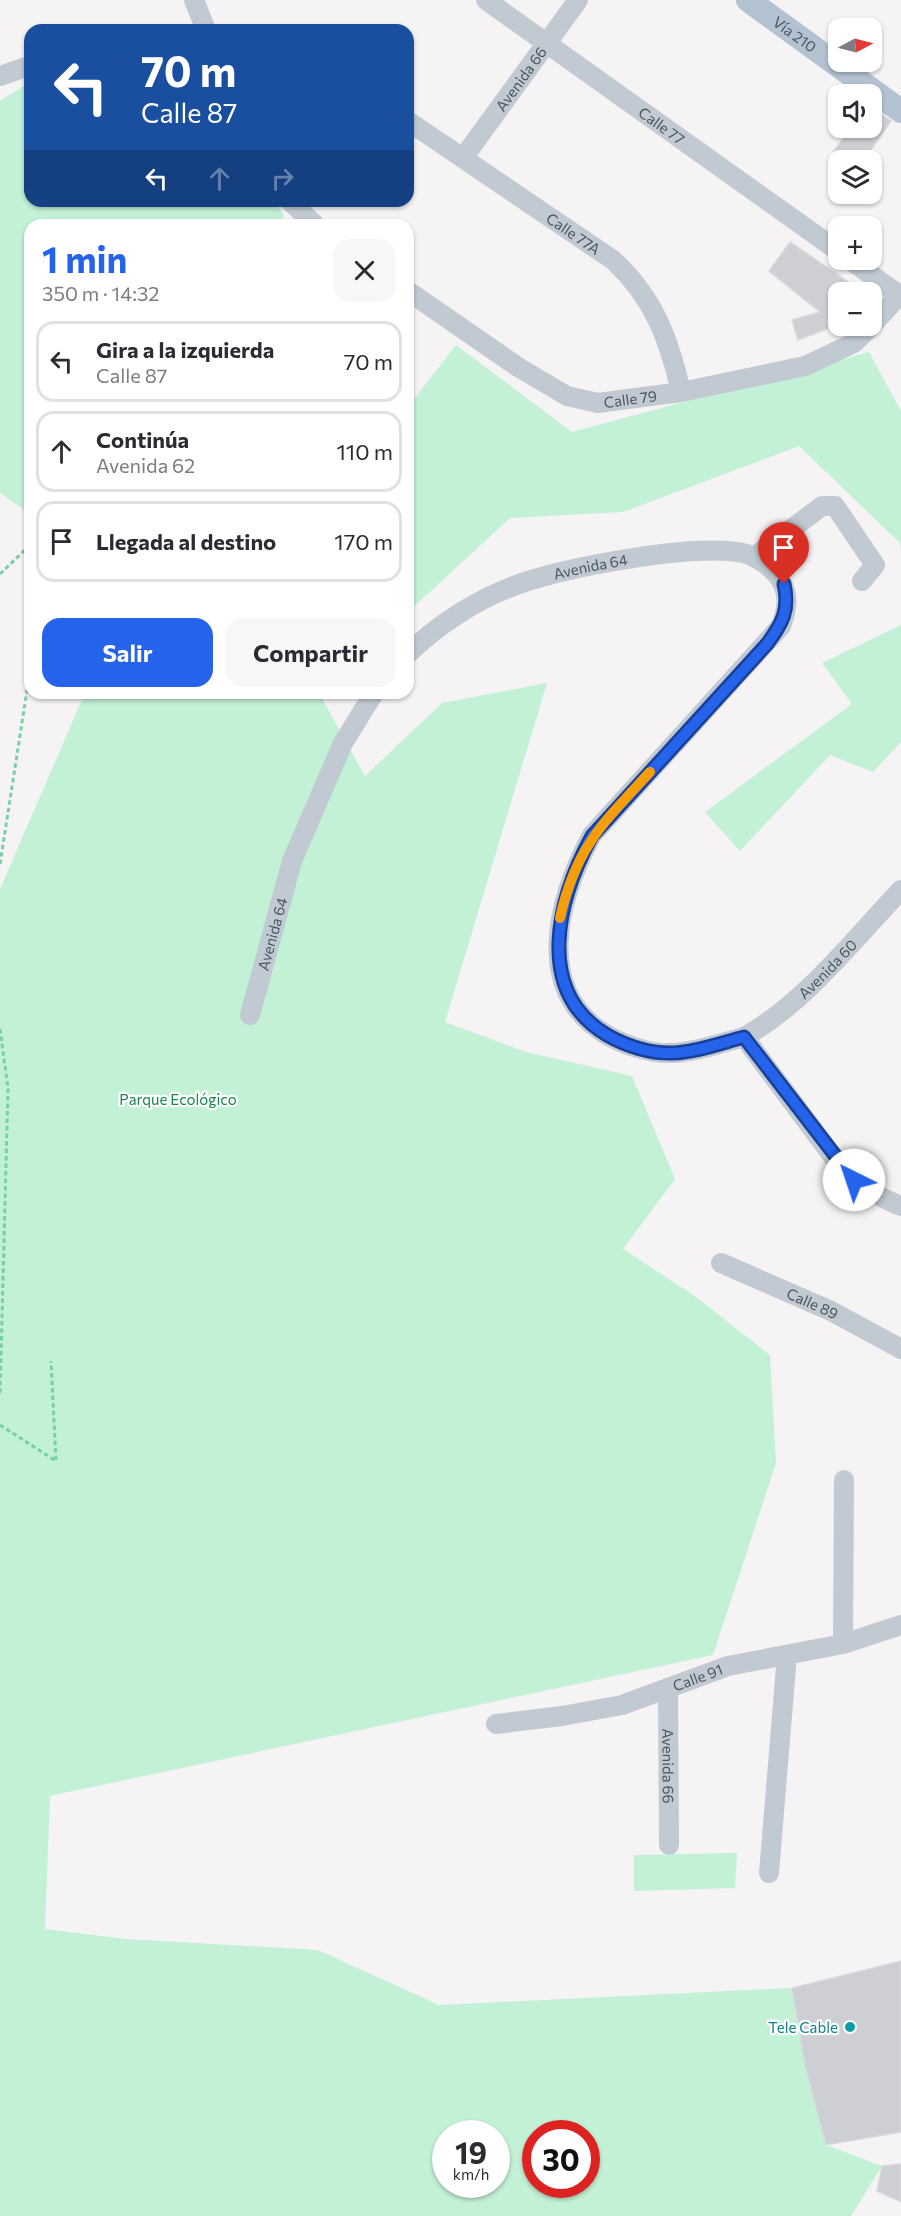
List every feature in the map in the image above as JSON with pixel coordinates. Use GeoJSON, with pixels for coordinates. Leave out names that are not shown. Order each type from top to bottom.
{"type":"FeatureCollection","features":[{"type":"Feature","properties":{"kind":"main road","name":"Vía 210"},"geometry":{"type":"LineString","coordinates":[[748,0],[901,111]]}},
{"type":"Feature","properties":{"kind":"street"},"geometry":{"type":"LineString","coordinates":[[194,0],[204,24]]}},
{"type":"Feature","properties":{"kind":"street","name":"Calle 77"},"geometry":{"type":"LineString","coordinates":[[486,0],[828,244]]}},
{"type":"Feature","properties":{"kind":"street","name":"Avenida 66"},"geometry":{"type":"LineString","coordinates":[[463,158],[578,0]]}},
{"type":"Feature","properties":{"kind":"street"},"geometry":{"type":"LineString","coordinates":[[0,76],[24,68]]}},
{"type":"Feature","properties":{"kind":"street","name":"Calle 77A"},"geometry":{"type":"LineString","coordinates":[[414,125],[613,260],[632,277],[648,300],[668,340],[681,392]]}},
{"type":"Feature","properties":{"kind":"street"},"geometry":{"type":"LineString","coordinates":[[296,207],[309,219]]}},
{"type":"Feature","properties":{"kind":"street"},"geometry":{"type":"LineString","coordinates":[[865,270],[901,295]]}},
{"type":"Feature","properties":{"kind":"street","name":"Calle 79"},"geometry":{"type":"LineString","coordinates":[[414,295],[518,367],[567,396],[598,403],[681,392],[805,366],[855,343],[861,336]]}},
{"type":"Feature","properties":{"kind":"street","name":"Calle 79"},"geometry":{"type":"LineString","coordinates":[[882,314],[901,295]]}},
{"type":"Feature","properties":{"kind":"street"},"geometry":{"type":"LineString","coordinates":[[754,558],[822,506],[835,506],[875,565],[862,580]]}},
{"type":"Feature","properties":{"kind":"street","name":"Avenida 64"},"geometry":{"type":"LineString","coordinates":[[414,649],[447,622],[482,600],[543,577],[701,550],[724,550],[754,558],[773,572],[784,584]]}},
{"type":"Feature","properties":{"kind":"street","name":"Avenida 60"},"geometry":{"type":"LineString","coordinates":[[784,584],[787,611],[781,626],[592,836],[573,873],[559,922],[559,960],[566,987],[576,1008],[591,1026],[616,1041],[638,1048],[671,1053],[698,1050],[744,1037],[763,1027],[792,1004],[901,890]]}},
{"type":"Feature","properties":{"kind":"street","name":"Avenida 64"},"geometry":{"type":"LineString","coordinates":[[250,1015],[292,861],[343,743],[370,699]]}},
{"type":"Feature","properties":{"kind":"street"},"geometry":{"type":"LineString","coordinates":[[744,1037],[840,1166],[854,1180],[900,1202]]}},
{"type":"Feature","properties":{"kind":"street","name":"Calle 89"},"geometry":{"type":"LineString","coordinates":[[722,1263],[831,1311],[901,1349]]}},
{"type":"Feature","properties":{"kind":"street"},"geometry":{"type":"LineString","coordinates":[[843,1644],[844,1480]]}},
{"type":"Feature","properties":{"kind":"street","name":"Calle 91"},"geometry":{"type":"LineString","coordinates":[[496,1724],[562,1716],[622,1705],[728,1666],[843,1644],[901,1625]]}},
{"type":"Feature","properties":{"kind":"street"},"geometry":{"type":"LineString","coordinates":[[769,1873],[787,1655]]}},
{"type":"Feature","properties":{"kind":"street","name":"Avenida 66"},"geometry":{"type":"LineString","coordinates":[[668,1688],[669,1845]]}},
{"type":"Feature","properties":{"kind":"path"},"geometry":{"type":"LineString","coordinates":[[0,574],[24,551]]}},
{"type":"Feature","properties":{"kind":"path"},"geometry":{"type":"LineString","coordinates":[[0,864],[26,699]]}},
{"type":"Feature","properties":{"kind":"path"},"geometry":{"type":"LineString","coordinates":[[0,1029],[8,1088],[0,1396]]}},
{"type":"Feature","properties":{"kind":"path"},"geometry":{"type":"LineString","coordinates":[[0,1425],[56,1461],[51,1361]]}},
{"type":"Feature","properties":{"kind":"green space"},"geometry":{"type":"Polygon","coordinates":[[[24,86],[24,207],[279,207],[284,216],[282,219],[24,219],[24,510],[0,493],[0,101],[24,86]]]}},
{"type":"Feature","properties":{"kind":"green space"},"geometry":{"type":"Polygon","coordinates":[[[456,345],[572,432],[869,352],[901,411],[901,552],[900,543],[799,446],[623,512],[510,518],[414,606],[414,399],[456,345]]]}},
{"type":"Feature","properties":{"kind":"green space"},"geometry":{"type":"Polygon","coordinates":[[[901,625],[901,742],[873,772],[830,755],[740,851],[705,812],[852,704],[822,663],[901,625]]]}},
{"type":"Feature","properties":{"kind":"green space","name":"Parque Ecológico"},"geometry":{"type":"Polygon","coordinates":[[[547,683],[445,1022],[526,1052],[632,1076],[675,1179],[623,1249],[692,1294],[770,1355],[776,1463],[713,1655],[50,1796],[45,1929],[126,1939],[318,1950],[439,2005],[792,1988],[826,2145],[882,2166],[851,2216],[0,2216],[0,889],[82,699],[322,699],[365,776],[442,703],[547,683]]]}},
{"type":"Feature","properties":{"kind":"green space"},"geometry":{"type":"Polygon","coordinates":[[[737,1853],[735,1888],[634,1891],[634,1855],[737,1853]]]}},
{"type":"Feature","properties":{"kind":"building"},"geometry":{"type":"Polygon","coordinates":[[[882,114],[891,121],[882,134],[882,114]]]}},
{"type":"Feature","properties":{"kind":"building"},"geometry":{"type":"Polygon","coordinates":[[[844,138],[879,138],[871,150],[834,150],[844,138]]]}},
{"type":"Feature","properties":{"kind":"building"},"geometry":{"type":"Polygon","coordinates":[[[790,242],[848,282],[828,282],[828,329],[798,340],[792,320],[820,312],[769,271],[790,242]]]}},
{"type":"Feature","properties":{"kind":"building","name":"Tele Cable"},"geometry":{"type":"Polygon","coordinates":[[[901,1961],[901,2132],[826,2145],[805,2065],[792,1988],[901,1961]]]}},
{"type":"Feature","properties":{"kind":"building"},"geometry":{"type":"Polygon","coordinates":[[[901,2164],[901,2202],[877,2191],[882,2166],[901,2164]]]}},
{"type":"Feature","properties":{"kind":"slow traffic"},"geometry":{"type":"LineString","coordinates":[[560,918],[576,864],[592,836],[650,772]]}},
{"type":"Feature","properties":{"kind":"place","name":"Tele Cable"},"geometry":{"type":"Point","coordinates":[850,2027]}},
{"type":"Feature","properties":{"kind":"route"},"geometry":{"type":"LineString","coordinates":[[784,584],[787,611],[781,626],[592,836],[576,864],[566,892],[559,922],[559,960],[566,987],[576,1008],[591,1026],[616,1041],[638,1048],[671,1053],[698,1050],[744,1037],[840,1166],[854,1180]]}}]}
